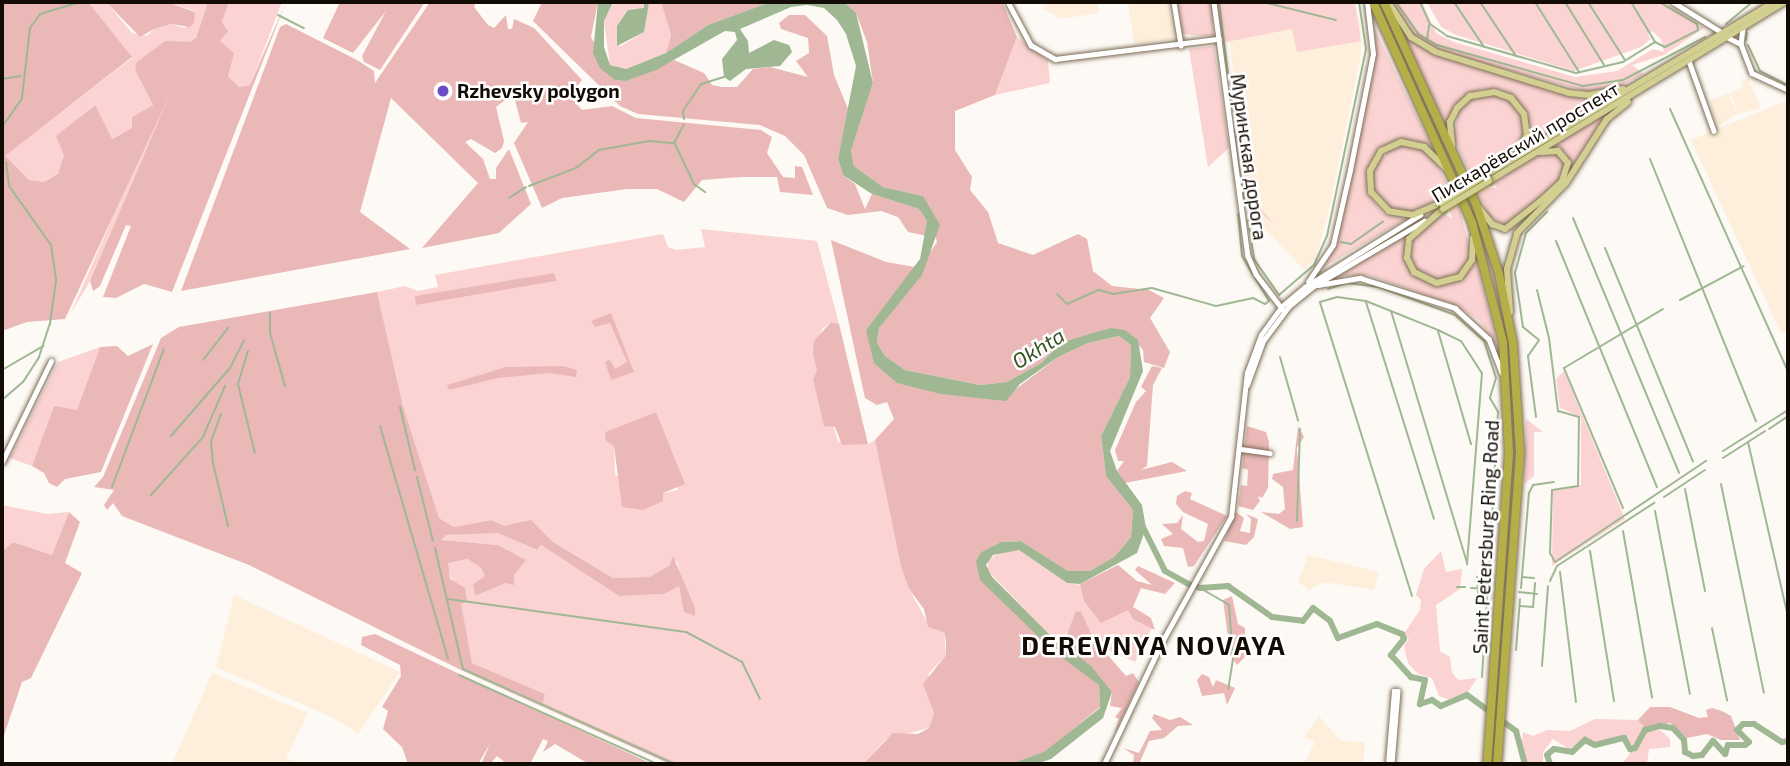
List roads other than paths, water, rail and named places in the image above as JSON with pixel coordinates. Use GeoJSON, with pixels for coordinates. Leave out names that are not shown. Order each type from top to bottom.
{"type":"FeatureCollection","features":[{"type":"Feature","properties":{"kind":"highway","name":"Saint Petersburg Ring Road"},"geometry":{"type":"LineString","coordinates":[[1373,2],[1472,222],[1498,314],[1508,395],[1509,453],[1487,764]]}},
{"type":"Feature","properties":{"kind":"highway","name":"Saint Petersburg Ring Road"},"geometry":{"type":"LineString","coordinates":[[1386,2],[1476,204],[1499,274],[1513,344],[1520,453],[1497,764]]}},
{"type":"Feature","properties":{"kind":"main road"},"geometry":{"type":"LineString","coordinates":[[1386,2],[1406,31],[1436,52],[1569,93],[1589,95],[1631,87]]}},
{"type":"Feature","properties":{"kind":"main road","name":"Пискарёвский проспект"},"geometry":{"type":"LineString","coordinates":[[1424,221],[1442,206],[1487,178],[1532,155],[1640,91],[1774,2]]}},
{"type":"Feature","properties":{"kind":"main road","name":"Пискарёвский проспект"},"geometry":{"type":"LineString","coordinates":[[1487,178],[1506,163],[1631,87],[1744,27],[1784,2]]}},
{"type":"Feature","properties":{"kind":"main road"},"geometry":{"type":"LineString","coordinates":[[1513,344],[1507,279],[1513,240],[1528,218],[1566,183],[1606,119],[1640,91]]}},
{"type":"Feature","properties":{"kind":"main road"},"geometry":{"type":"LineString","coordinates":[[1453,155],[1449,131],[1457,108],[1477,93],[1498,92],[1516,103],[1527,124],[1521,149],[1506,163]]}},
{"type":"Feature","properties":{"kind":"main road"},"geometry":{"type":"LineString","coordinates":[[1427,211],[1402,215],[1381,206],[1369,183],[1375,157],[1393,144],[1415,143],[1433,153],[1449,173]]}},
{"type":"Feature","properties":{"kind":"main road"},"geometry":{"type":"LineString","coordinates":[[1476,204],[1498,228],[1510,228],[1519,221],[1568,170],[1567,158],[1558,151],[1532,155]]}},
{"type":"Feature","properties":{"kind":"main road","name":"Пискарёвский проспект"},"geometry":{"type":"LineString","coordinates":[[1427,211],[1442,206]]}},
{"type":"Feature","properties":{"kind":"main road"},"geometry":{"type":"LineString","coordinates":[[1424,221],[1409,239],[1407,258],[1414,272],[1437,283],[1460,277],[1471,265],[1472,222]]}},
{"type":"Feature","properties":{"kind":"street"},"geometry":{"type":"LineString","coordinates":[[1009,2],[1031,45],[1055,59],[1219,39]]}},
{"type":"Feature","properties":{"kind":"street"},"geometry":{"type":"LineString","coordinates":[[1174,2],[1181,45]]}},
{"type":"Feature","properties":{"kind":"street","name":"Муринская дорога"},"geometry":{"type":"LineString","coordinates":[[1214,2],[1248,256],[1282,309]]}},
{"type":"Feature","properties":{"kind":"street"},"geometry":{"type":"LineString","coordinates":[[1305,286],[1328,256],[1339,222],[1373,54],[1367,2]]}},
{"type":"Feature","properties":{"kind":"street"},"geometry":{"type":"LineString","coordinates":[[1673,2],[1741,44]]}},
{"type":"Feature","properties":{"kind":"street"},"geometry":{"type":"LineString","coordinates":[[1744,27],[1741,44],[1752,73],[1788,90]]}},
{"type":"Feature","properties":{"kind":"street"},"geometry":{"type":"LineString","coordinates":[[1689,60],[1690,75],[1714,131]]}},
{"type":"Feature","properties":{"kind":"street"},"geometry":{"type":"LineString","coordinates":[[1674,69],[1690,75]]}},
{"type":"Feature","properties":{"kind":"street","name":"Пискарёвский проспект"},"geometry":{"type":"LineString","coordinates":[[1282,309],[1305,286],[1427,211]]}},
{"type":"Feature","properties":{"kind":"street","name":"Пискарёвский проспект"},"geometry":{"type":"LineString","coordinates":[[1282,309],[1314,286],[1424,221]]}},
{"type":"Feature","properties":{"kind":"street"},"geometry":{"type":"LineString","coordinates":[[1314,286],[1350,278],[1372,280],[1464,313],[1489,339],[1508,395]]}},
{"type":"Feature","properties":{"kind":"street"},"geometry":{"type":"LineString","coordinates":[[1271,295],[1280,300],[1292,297]]}},
{"type":"Feature","properties":{"kind":"street"},"geometry":{"type":"LineString","coordinates":[[1271,295],[1274,315]]}},
{"type":"Feature","properties":{"kind":"street"},"geometry":{"type":"LineString","coordinates":[[1104,764],[1188,594],[1231,517],[1246,390],[1254,349],[1274,315],[1282,309]]}},
{"type":"Feature","properties":{"kind":"street"},"geometry":{"type":"LineString","coordinates":[[1246,390],[1263,341],[1282,309]]}},
{"type":"Feature","properties":{"kind":"street"},"geometry":{"type":"LineString","coordinates":[[2,462],[51,361]]}},
{"type":"Feature","properties":{"kind":"street"},"geometry":{"type":"LineString","coordinates":[[1241,449],[1270,453]]}},
{"type":"Feature","properties":{"kind":"street"},"geometry":{"type":"LineString","coordinates":[[1394,691],[1398,691],[1390,764],[1394,691]]}},
{"type":"Feature","properties":{"kind":"waterway"},"geometry":{"type":"LineString","coordinates":[[2,127],[22,98],[30,28],[40,14],[80,2]]}},
{"type":"Feature","properties":{"kind":"waterway"},"geometry":{"type":"LineString","coordinates":[[1219,2],[1228,74]]}},
{"type":"Feature","properties":{"kind":"waterway"},"geometry":{"type":"LineString","coordinates":[[1263,2],[1336,20]]}},
{"type":"Feature","properties":{"kind":"waterway"},"geometry":{"type":"LineString","coordinates":[[1279,295],[1314,265],[1327,236],[1366,49],[1359,2]]}},
{"type":"Feature","properties":{"kind":"waterway"},"geometry":{"type":"LineString","coordinates":[[1396,2],[1418,34],[1437,45],[1583,86],[1623,80],[1705,37]]}},
{"type":"Feature","properties":{"kind":"waterway"},"geometry":{"type":"LineString","coordinates":[[1420,2],[1430,24],[1447,36],[1576,73],[1623,62],[1655,42],[1665,47],[1698,30],[1697,24],[1659,2]]}},
{"type":"Feature","properties":{"kind":"waterway"},"geometry":{"type":"LineString","coordinates":[[1454,2],[1484,47]]}},
{"type":"Feature","properties":{"kind":"waterway"},"geometry":{"type":"LineString","coordinates":[[1480,2],[1516,56]]}},
{"type":"Feature","properties":{"kind":"waterway"},"geometry":{"type":"LineString","coordinates":[[1535,2],[1579,72]]}},
{"type":"Feature","properties":{"kind":"waterway"},"geometry":{"type":"LineString","coordinates":[[1565,2],[1604,65]]}},
{"type":"Feature","properties":{"kind":"waterway"},"geometry":{"type":"LineString","coordinates":[[1588,2],[1625,60]]}},
{"type":"Feature","properties":{"kind":"waterway"},"geometry":{"type":"LineString","coordinates":[[1631,2],[1655,42]]}},
{"type":"Feature","properties":{"kind":"waterway"},"geometry":{"type":"LineString","coordinates":[[1726,24],[1752,2]]}},
{"type":"Feature","properties":{"kind":"waterway"},"geometry":{"type":"LineString","coordinates":[[278,15],[304,28]]}},
{"type":"Feature","properties":{"kind":"waterway"},"geometry":{"type":"LineString","coordinates":[[1427,40],[1429,25]]}},
{"type":"Feature","properties":{"kind":"waterway"},"geometry":{"type":"LineString","coordinates":[[1746,40],[1747,33]]}},
{"type":"Feature","properties":{"kind":"waterway"},"geometry":{"type":"LineString","coordinates":[[1748,45],[1760,71],[1788,85]]}},
{"type":"Feature","properties":{"kind":"waterway"},"geometry":{"type":"LineString","coordinates":[[2,79],[21,76]]}},
{"type":"Feature","properties":{"kind":"waterway"},"geometry":{"type":"LineString","coordinates":[[684,119],[683,111],[701,84],[724,77]]}},
{"type":"Feature","properties":{"kind":"waterway"},"geometry":{"type":"LineString","coordinates":[[1230,90],[1234,116]]}},
{"type":"Feature","properties":{"kind":"waterway"},"geometry":{"type":"LineString","coordinates":[[1670,109],[1788,371]]}},
{"type":"Feature","properties":{"kind":"waterway"},"geometry":{"type":"LineString","coordinates":[[529,186],[576,168],[599,150],[649,141],[674,143],[684,124]]}},
{"type":"Feature","properties":{"kind":"waterway"},"geometry":{"type":"LineString","coordinates":[[1235,130],[1244,200]]}},
{"type":"Feature","properties":{"kind":"waterway"},"geometry":{"type":"LineString","coordinates":[[675,144],[694,184],[705,192]]}},
{"type":"Feature","properties":{"kind":"waterway"},"geometry":{"type":"LineString","coordinates":[[1650,159],[1756,421]]}},
{"type":"Feature","properties":{"kind":"waterway"},"geometry":{"type":"LineString","coordinates":[[2,400],[23,382],[39,357],[50,324],[56,280],[51,245],[9,186],[6,162]]}},
{"type":"Feature","properties":{"kind":"waterway"},"geometry":{"type":"LineString","coordinates":[[509,198],[526,187]]}},
{"type":"Feature","properties":{"kind":"waterway"},"geometry":{"type":"LineString","coordinates":[[1536,417],[1528,356],[1539,340],[1523,327],[1515,273],[1526,233],[1547,212]]}},
{"type":"Feature","properties":{"kind":"waterway"},"geometry":{"type":"LineString","coordinates":[[1057,294],[1067,304],[1099,290],[1113,294],[1152,288],[1216,306],[1253,298],[1265,304],[1269,301],[1242,256],[1238,214]]}},
{"type":"Feature","properties":{"kind":"waterway"},"geometry":{"type":"LineString","coordinates":[[1573,218],[1679,473]]}},
{"type":"Feature","properties":{"kind":"waterway"},"geometry":{"type":"LineString","coordinates":[[1248,220],[1254,259],[1279,295]]}},
{"type":"Feature","properties":{"kind":"waterway"},"geometry":{"type":"LineString","coordinates":[[1341,242],[1351,244],[1383,222]]}},
{"type":"Feature","properties":{"kind":"waterway"},"geometry":{"type":"LineString","coordinates":[[1556,241],[1657,487]]}},
{"type":"Feature","properties":{"kind":"waterway"},"geometry":{"type":"LineString","coordinates":[[1605,248],[1693,462]]}},
{"type":"Feature","properties":{"kind":"waterway"},"geometry":{"type":"LineString","coordinates":[[1680,300],[1744,266]]}},
{"type":"Feature","properties":{"kind":"waterway"},"geometry":{"type":"LineString","coordinates":[[1328,289],[1347,283],[1379,287],[1455,315],[1484,341],[1496,378],[1490,398],[1498,412],[1488,584]]}},
{"type":"Feature","properties":{"kind":"waterway"},"geometry":{"type":"LineString","coordinates":[[1537,290],[1549,338],[1558,411],[1579,417],[1578,486],[1552,490],[1550,553],[1555,562],[1706,461]]}},
{"type":"Feature","properties":{"kind":"waterway"},"geometry":{"type":"LineString","coordinates":[[1412,596],[1320,302],[1337,297],[1366,301],[1438,330],[1461,341],[1482,373],[1467,564]]}},
{"type":"Feature","properties":{"kind":"waterway"},"geometry":{"type":"LineString","coordinates":[[1366,302],[1434,519]]}},
{"type":"Feature","properties":{"kind":"waterway"},"geometry":{"type":"LineString","coordinates":[[1623,508],[1564,368],[1663,309]]}},
{"type":"Feature","properties":{"kind":"waterway"},"geometry":{"type":"LineString","coordinates":[[1391,311],[1467,563]]}},
{"type":"Feature","properties":{"kind":"waterway"},"geometry":{"type":"LineString","coordinates":[[270,313],[270,333],[285,386]]}},
{"type":"Feature","properties":{"kind":"waterway"},"geometry":{"type":"LineString","coordinates":[[203,360],[228,328]]}},
{"type":"Feature","properties":{"kind":"waterway"},"geometry":{"type":"LineString","coordinates":[[1438,331],[1471,444]]}},
{"type":"Feature","properties":{"kind":"waterway"},"geometry":{"type":"LineString","coordinates":[[171,436],[230,368],[244,340]]}},
{"type":"Feature","properties":{"kind":"waterway"},"geometry":{"type":"LineString","coordinates":[[2,370],[43,346]]}},
{"type":"Feature","properties":{"kind":"waterway"},"geometry":{"type":"LineString","coordinates":[[112,487],[164,349]]}},
{"type":"Feature","properties":{"kind":"waterway"},"geometry":{"type":"LineString","coordinates":[[248,351],[238,384],[255,453]]}},
{"type":"Feature","properties":{"kind":"waterway"},"geometry":{"type":"LineString","coordinates":[[1280,357],[1298,420]]}},
{"type":"Feature","properties":{"kind":"waterway"},"geometry":{"type":"LineString","coordinates":[[151,495],[203,437],[225,386]]}},
{"type":"Feature","properties":{"kind":"waterway"},"geometry":{"type":"LineString","coordinates":[[400,407],[415,470]]}},
{"type":"Feature","properties":{"kind":"waterway"},"geometry":{"type":"LineString","coordinates":[[1723,451],[1788,410]]}},
{"type":"Feature","properties":{"kind":"waterway"},"geometry":{"type":"LineString","coordinates":[[221,414],[211,441],[213,463],[228,526]]}},
{"type":"Feature","properties":{"kind":"waterway"},"geometry":{"type":"LineString","coordinates":[[1769,429],[1788,416]]}},
{"type":"Feature","properties":{"kind":"waterway"},"geometry":{"type":"LineString","coordinates":[[380,426],[448,659]]}},
{"type":"Feature","properties":{"kind":"waterway"},"geometry":{"type":"LineString","coordinates":[[1297,521],[1300,429]]}},
{"type":"Feature","properties":{"kind":"waterway"},"geometry":{"type":"LineString","coordinates":[[1723,458],[1765,431]]}},
{"type":"Feature","properties":{"kind":"waterway"},"geometry":{"type":"LineString","coordinates":[[1748,442],[1788,616]]}},
{"type":"Feature","properties":{"kind":"waterway"},"geometry":{"type":"LineString","coordinates":[[1664,497],[1705,470]]}},
{"type":"Feature","properties":{"kind":"waterway"},"geometry":{"type":"LineString","coordinates":[[417,477],[433,541]]}},
{"type":"Feature","properties":{"kind":"waterway"},"geometry":{"type":"LineString","coordinates":[[1521,588],[1529,493],[1533,485],[1554,482]]}},
{"type":"Feature","properties":{"kind":"waterway"},"geometry":{"type":"LineString","coordinates":[[1721,484],[1764,693]]}},
{"type":"Feature","properties":{"kind":"waterway"},"geometry":{"type":"LineString","coordinates":[[1685,489],[1705,591]]}},
{"type":"Feature","properties":{"kind":"waterway"},"geometry":{"type":"LineString","coordinates":[[1550,581],[1557,566],[1654,503]]}},
{"type":"Feature","properties":{"kind":"waterway"},"geometry":{"type":"LineString","coordinates":[[1655,511],[1690,694]]}},
{"type":"Feature","properties":{"kind":"waterway"},"geometry":{"type":"LineString","coordinates":[[1142,525],[1165,571],[1188,584],[1200,588],[1228,586],[1272,617],[1303,621],[1313,608],[1330,621],[1338,638],[1377,624],[1402,634],[1404,639],[1391,655],[1411,677],[1425,680],[1420,704],[1432,700],[1441,706],[1467,695],[1516,731],[1525,764]]}},
{"type":"Feature","properties":{"kind":"waterway"},"geometry":{"type":"LineString","coordinates":[[1623,531],[1652,697]]}},
{"type":"Feature","properties":{"kind":"waterway"},"geometry":{"type":"LineString","coordinates":[[435,548],[463,669],[674,764]]}},
{"type":"Feature","properties":{"kind":"waterway"},"geometry":{"type":"LineString","coordinates":[[1590,551],[1614,701]]}},
{"type":"Feature","properties":{"kind":"waterway"},"geometry":{"type":"LineString","coordinates":[[1560,572],[1576,702]]}},
{"type":"Feature","properties":{"kind":"waterway"},"geometry":{"type":"LineString","coordinates":[[1477,577],[1479,603],[1486,603]]}},
{"type":"Feature","properties":{"kind":"waterway"},"geometry":{"type":"LineString","coordinates":[[1522,577],[1534,578]]}},
{"type":"Feature","properties":{"kind":"waterway"},"geometry":{"type":"LineString","coordinates":[[1520,606],[1533,607],[1535,583]]}},
{"type":"Feature","properties":{"kind":"waterway"},"geometry":{"type":"LineString","coordinates":[[1542,666],[1548,586]]}},
{"type":"Feature","properties":{"kind":"waterway"},"geometry":{"type":"LineString","coordinates":[[1457,587],[1465,587]]}},
{"type":"Feature","properties":{"kind":"waterway"},"geometry":{"type":"LineString","coordinates":[[1200,588],[1229,605],[1233,659],[1228,689]]}},
{"type":"Feature","properties":{"kind":"waterway"},"geometry":{"type":"LineString","coordinates":[[1471,588],[1488,589]]}},
{"type":"Feature","properties":{"kind":"waterway"},"geometry":{"type":"LineString","coordinates":[[1519,592],[1537,594]]}},
{"type":"Feature","properties":{"kind":"waterway"},"geometry":{"type":"LineString","coordinates":[[1482,677],[1487,596]]}},
{"type":"Feature","properties":{"kind":"waterway"},"geometry":{"type":"LineString","coordinates":[[448,599],[686,632],[742,662],[760,699]]}},
{"type":"Feature","properties":{"kind":"waterway"},"geometry":{"type":"LineString","coordinates":[[1516,650],[1520,599]]}},
{"type":"Feature","properties":{"kind":"waterway"},"geometry":{"type":"LineString","coordinates":[[1712,628],[1727,700]]}},
{"type":"Feature","properties":{"kind":"waterway"},"geometry":{"type":"LineString","coordinates":[[459,675],[657,764]]}},
{"type":"Feature","properties":{"kind":"waterway"},"geometry":{"type":"LineString","coordinates":[[1550,764],[1547,755],[1554,749],[1572,752],[1585,740],[1595,745],[1624,738],[1630,749],[1635,748],[1645,730],[1660,726],[1673,728],[1684,740],[1685,752],[1693,756],[1702,755],[1713,741],[1725,754],[1728,745],[1745,745],[1749,742],[1737,730],[1743,724],[1754,724],[1782,742],[1788,741]]}},
{"type":"Feature","properties":{"kind":"place","name":"Rzhevsky polygon"},"geometry":{"type":"Point","coordinates":[443,91]}},
{"type":"Feature","properties":{"kind":"district","name":"DEREVNYA NOVAYA"},"geometry":{"type":"Point","coordinates":[1154,645]}},
{"type":"Feature","properties":{"kind":"water label","name":"Okhta"},"geometry":{"type":"Point","coordinates":[1038,348]}}]}
